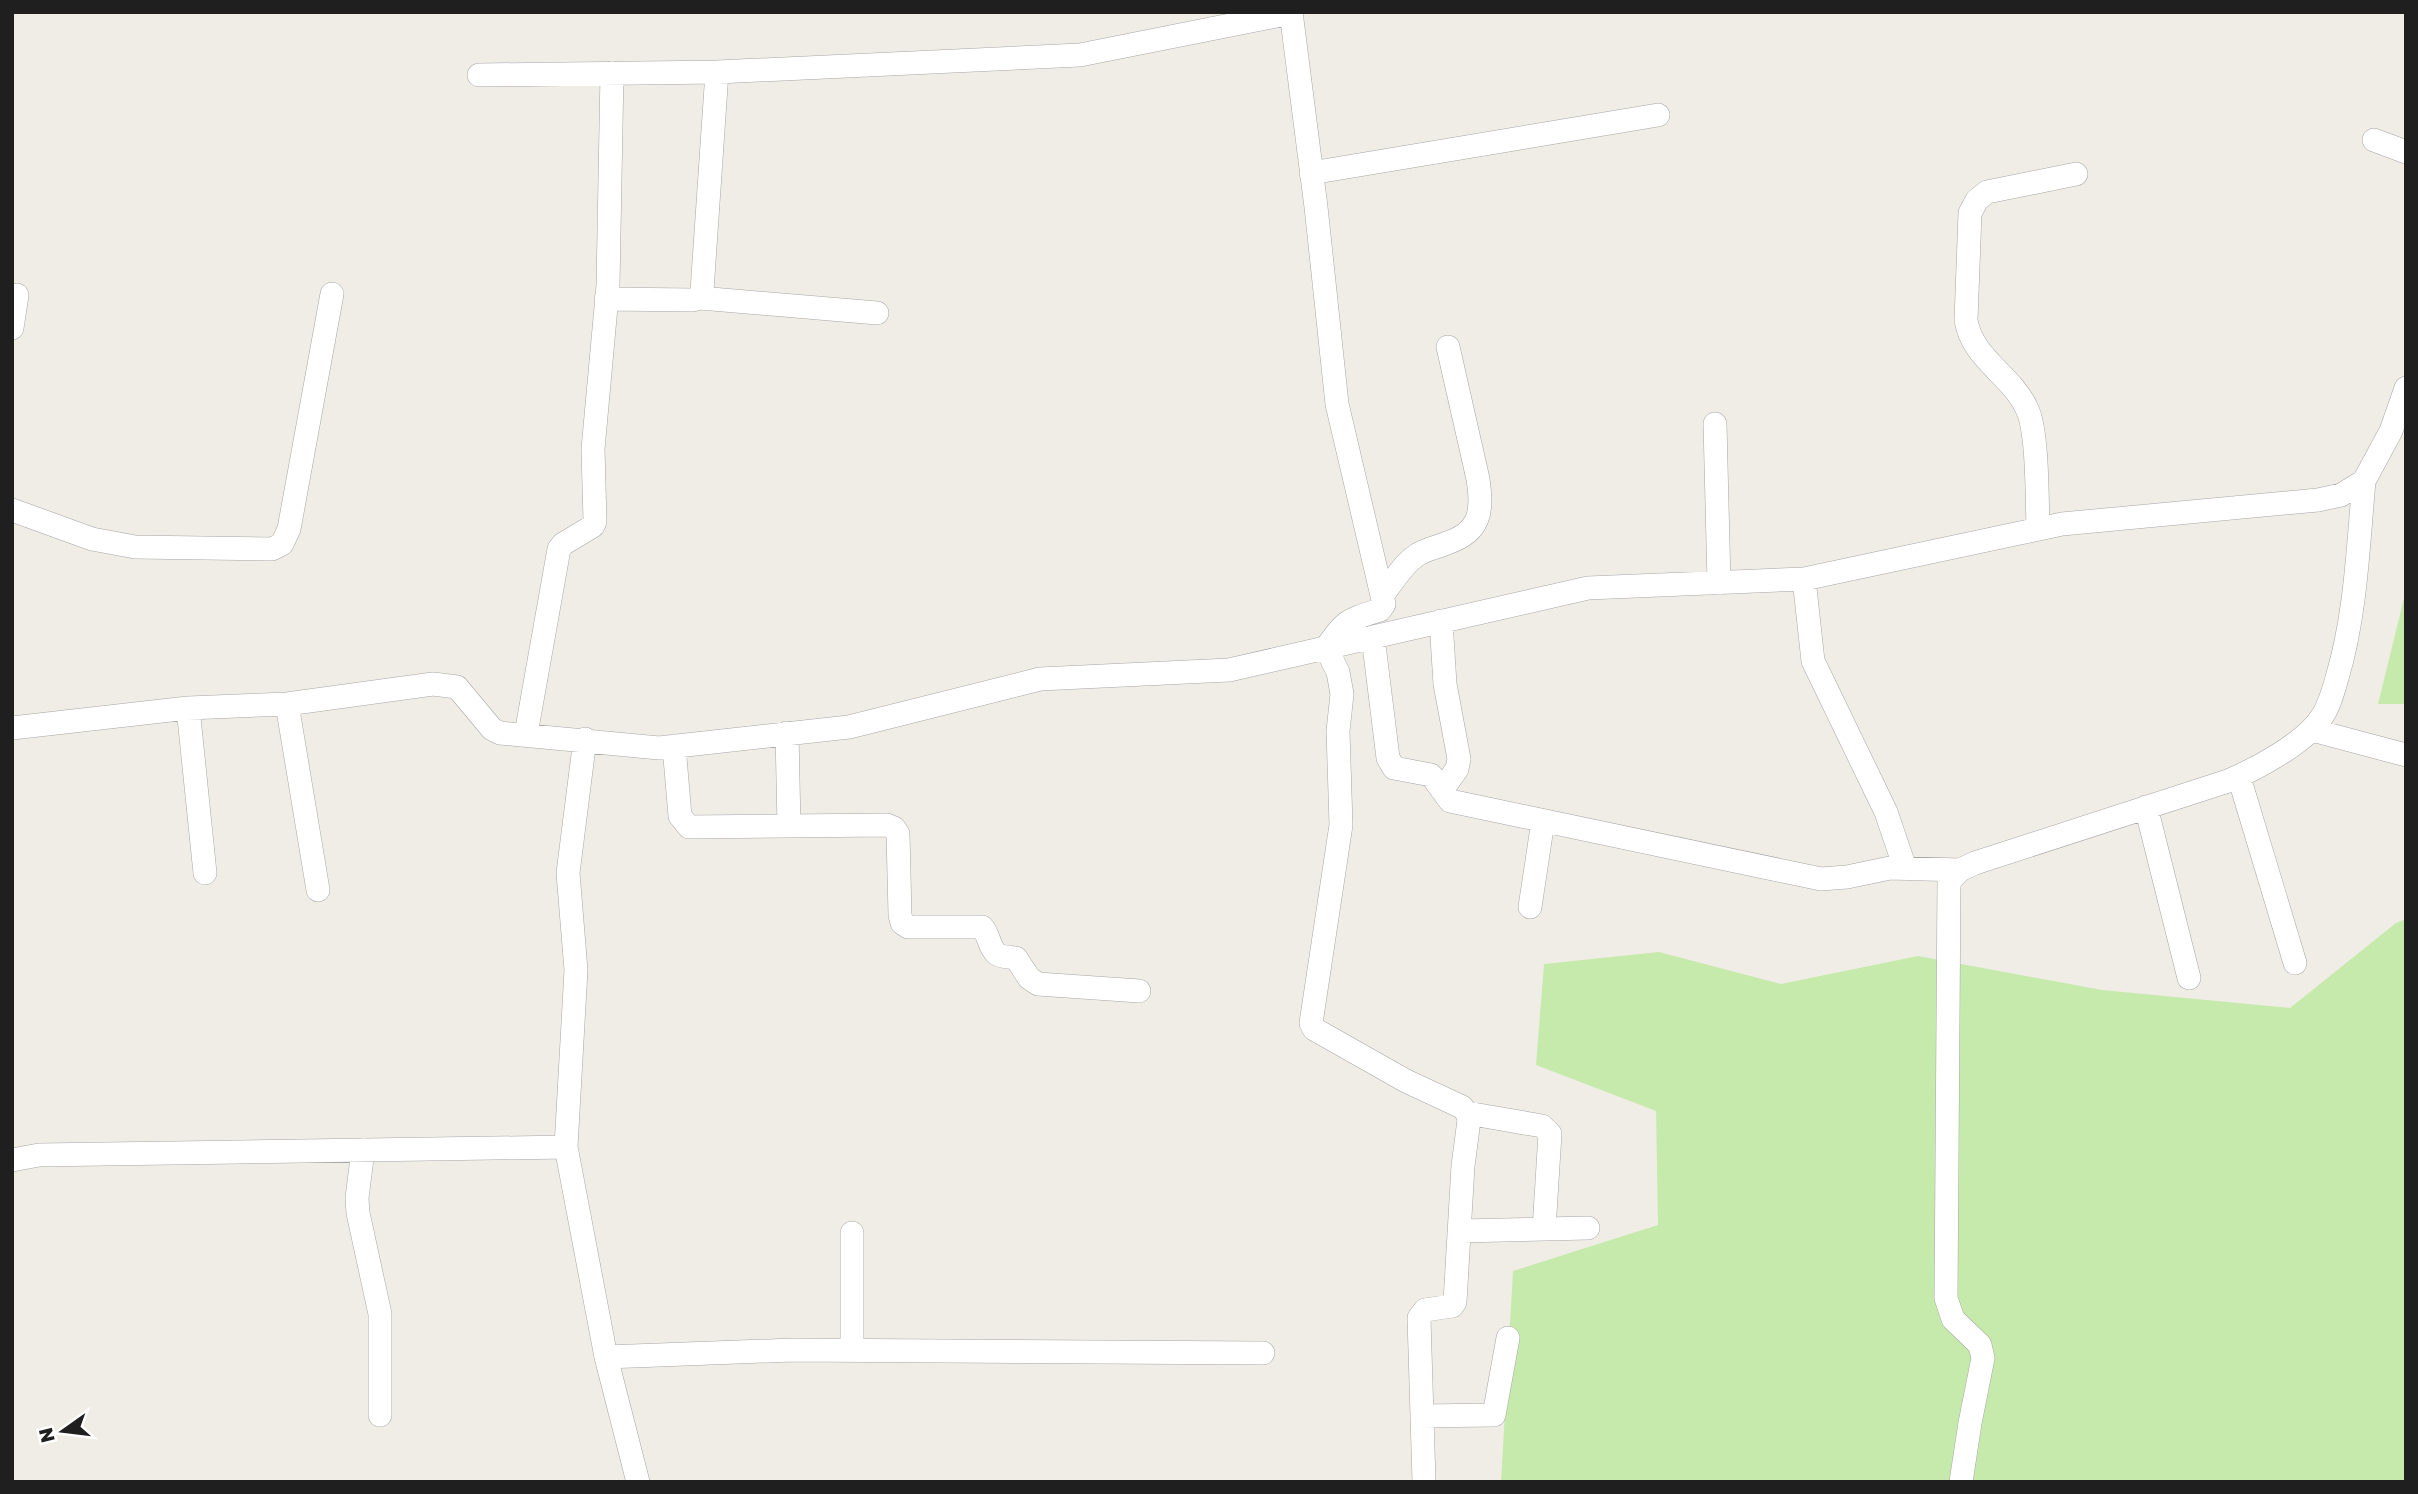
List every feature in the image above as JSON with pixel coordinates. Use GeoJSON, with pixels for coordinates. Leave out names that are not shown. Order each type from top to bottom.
{"type":"FeatureCollection","features":[{"type":"Feature","properties":{"kind":"street"},"geometry":{"type":"LineString","coordinates":[[479,75],[717,72],[1080,55],[1291,13],[1337,404],[1384,604],[1380,610],[1349,619],[1326,648]]}},
{"type":"Feature","properties":{"kind":"street"},"geometry":{"type":"LineString","coordinates":[[700,298],[717,72]]}},
{"type":"Feature","properties":{"kind":"street"},"geometry":{"type":"LineString","coordinates":[[526,734],[559,549],[593,526],[595,521],[593,449],[607,299],[612,73]]}},
{"type":"Feature","properties":{"kind":"street"},"geometry":{"type":"LineString","coordinates":[[1311,173],[1658,115]]}},
{"type":"Feature","properties":{"kind":"street"},"geometry":{"type":"LineString","coordinates":[[2374,140],[2406,152]]}},
{"type":"Feature","properties":{"kind":"street"},"geometry":{"type":"LineString","coordinates":[[2038,529],[2032,421],[2020,398],[1974,345],[1968,333],[1966,320],[1970,213],[1977,200],[1987,192],[2076,174]]}},
{"type":"Feature","properties":{"kind":"street"},"geometry":{"type":"LineString","coordinates":[[12,510],[92,539],[135,547],[272,550],[282,544],[289,529],[332,294]]}},
{"type":"Feature","properties":{"kind":"street"},"geometry":{"type":"LineString","coordinates":[[12,328],[17,295]]}},
{"type":"Feature","properties":{"kind":"street"},"geometry":{"type":"LineString","coordinates":[[607,299],[700,298],[877,313]]}},
{"type":"Feature","properties":{"kind":"street"},"geometry":{"type":"LineString","coordinates":[[1382,596],[1414,557],[1461,539],[1480,514],[1478,479],[1448,347]]}},
{"type":"Feature","properties":{"kind":"street"},"geometry":{"type":"LineString","coordinates":[[1961,1482],[1983,1358],[1980,1345],[1953,1319],[1946,1298],[1949,881],[1960,870],[1975,863],[2239,777],[2312,730],[2323,717],[2344,653],[2356,587],[2364,481],[2391,431],[2406,388]]}},
{"type":"Feature","properties":{"kind":"street"},"geometry":{"type":"LineString","coordinates":[[1715,424],[1719,583]]}},
{"type":"Feature","properties":{"kind":"street"},"geometry":{"type":"LineString","coordinates":[[12,728],[188,708],[287,704],[448,684],[457,687],[492,729],[500,733],[659,748],[849,727],[1040,679],[1229,670],[1588,588],[1804,579],[2062,524],[2318,500],[2341,495],[2364,481]]}},
{"type":"Feature","properties":{"kind":"street"},"geometry":{"type":"LineString","coordinates":[[1804,579],[1813,661],[1886,812],[1905,868]]}},
{"type":"Feature","properties":{"kind":"street"},"geometry":{"type":"LineString","coordinates":[[1441,621],[1445,684],[1460,759],[1457,769],[1442,790]]}},
{"type":"Feature","properties":{"kind":"street"},"geometry":{"type":"LineString","coordinates":[[1373,637],[1390,765],[1431,775],[1450,801],[1821,879],[1847,877],[1890,868],[1960,870]]}},
{"type":"Feature","properties":{"kind":"street"},"geometry":{"type":"LineString","coordinates":[[1326,648],[1341,681],[1338,731],[1341,825],[1311,1023],[1314,1029],[1406,1081],[1462,1107],[1469,1120],[1463,1166],[1455,1302],[1452,1306],[1425,1310],[1419,1318],[1424,1482]]}},
{"type":"Feature","properties":{"kind":"street"},"geometry":{"type":"LineString","coordinates":[[287,704],[318,890]]}},
{"type":"Feature","properties":{"kind":"street"},"geometry":{"type":"LineString","coordinates":[[188,708],[205,873]]}},
{"type":"Feature","properties":{"kind":"street"},"geometry":{"type":"LineString","coordinates":[[2312,730],[2406,755]]}},
{"type":"Feature","properties":{"kind":"street"},"geometry":{"type":"LineString","coordinates":[[787,733],[789,826]]}},
{"type":"Feature","properties":{"kind":"street"},"geometry":{"type":"LineString","coordinates":[[585,740],[568,873],[576,970],[566,1147],[606,1357],[638,1482]]}},
{"type":"Feature","properties":{"kind":"street"},"geometry":{"type":"LineString","coordinates":[[674,746],[680,816],[689,827],[887,825],[894,828],[898,834],[900,915],[902,923],[908,927],[982,927],[987,932],[995,952],[1016,958],[1029,978],[1038,984],[1139,991]]}},
{"type":"Feature","properties":{"kind":"street"},"geometry":{"type":"LineString","coordinates":[[2239,777],[2295,962]]}},
{"type":"Feature","properties":{"kind":"street"},"geometry":{"type":"LineString","coordinates":[[2147,807],[2189,978]]}},
{"type":"Feature","properties":{"kind":"street"},"geometry":{"type":"LineString","coordinates":[[1530,907],[1542,821]]}},
{"type":"Feature","properties":{"kind":"street"},"geometry":{"type":"LineString","coordinates":[[1467,1113],[1547,1129],[1550,1134],[1544,1229]]}},
{"type":"Feature","properties":{"kind":"street"},"geometry":{"type":"LineString","coordinates":[[12,1160],[39,1155],[566,1147]]}},
{"type":"Feature","properties":{"kind":"street"},"geometry":{"type":"LineString","coordinates":[[363,1150],[358,1206],[360,1227],[380,1314],[380,1415]]}},
{"type":"Feature","properties":{"kind":"street"},"geometry":{"type":"LineString","coordinates":[[1461,1231],[1587,1228]]}},
{"type":"Feature","properties":{"kind":"street"},"geometry":{"type":"LineString","coordinates":[[852,1233],[852,1350]]}},
{"type":"Feature","properties":{"kind":"street"},"geometry":{"type":"LineString","coordinates":[[1422,1416],[1494,1415],[1508,1338]]}},
{"type":"Feature","properties":{"kind":"street"},"geometry":{"type":"LineString","coordinates":[[606,1357],[852,1350],[1263,1353]]}},
{"type":"Feature","properties":{"kind":"green space"},"geometry":{"type":"Polygon","coordinates":[[[2406,590],[2406,704],[2378,704],[2406,590]]]}},
{"type":"Feature","properties":{"kind":"green space"},"geometry":{"type":"Polygon","coordinates":[[[2406,919],[2406,1482],[1501,1482],[1513,1271],[1658,1225],[1656,1111],[1536,1065],[1544,964],[1659,952],[1781,984],[1918,956],[2102,990],[2290,1008],[2396,923],[2406,919]]]}}]}
